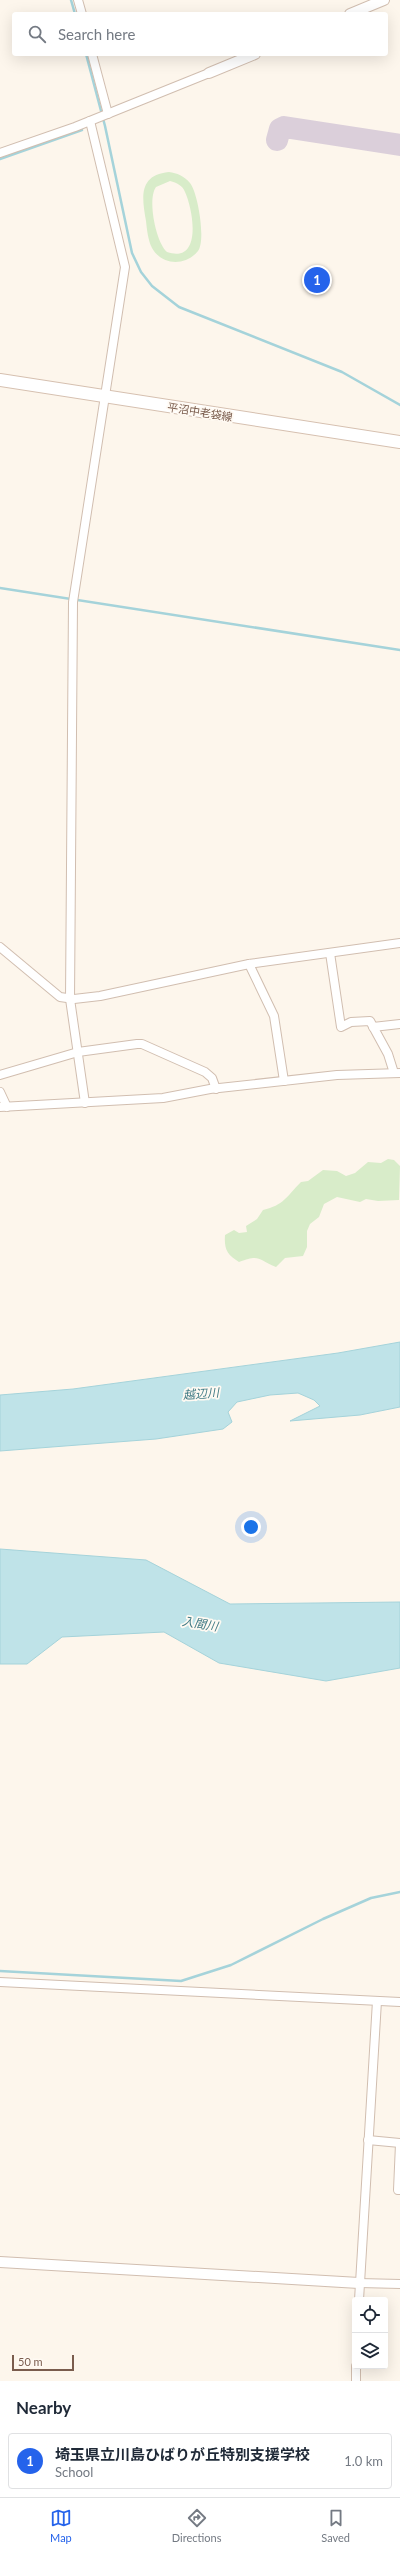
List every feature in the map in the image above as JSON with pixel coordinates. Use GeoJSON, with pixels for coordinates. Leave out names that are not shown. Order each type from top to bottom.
{"type":"FeatureCollection","features":[{"type":"Feature","properties":{"kind":"main road","name":"平沼中老袋線"},"geometry":{"type":"LineString","coordinates":[[0,380],[400,442]]}},
{"type":"Feature","properties":{"kind":"street"},"geometry":{"type":"LineString","coordinates":[[78,0],[81,12]]}},
{"type":"Feature","properties":{"kind":"street"},"geometry":{"type":"LineString","coordinates":[[355,12],[384,0]]}},
{"type":"Feature","properties":{"kind":"street"},"geometry":{"type":"LineString","coordinates":[[93,56],[108,114]]}},
{"type":"Feature","properties":{"kind":"street"},"geometry":{"type":"LineString","coordinates":[[0,153],[90,121],[250,56]]}},
{"type":"Feature","properties":{"kind":"street"},"geometry":{"type":"LineString","coordinates":[[85,1103],[70,1000],[73,602],[125,267],[90,121]]}},
{"type":"Feature","properties":{"kind":"street"},"geometry":{"type":"LineString","coordinates":[[2,951],[60,997],[70,1000],[100,996],[250,964],[400,943]]}},
{"type":"Feature","properties":{"kind":"street"},"geometry":{"type":"LineString","coordinates":[[0,1092],[3,1107],[169,1097],[216,1089],[336,1075],[397,1073],[370,1021],[351,1022],[341,1027],[330,953]]}},
{"type":"Feature","properties":{"kind":"street"},"geometry":{"type":"LineString","coordinates":[[250,964],[274,1016],[284,1081]]}},
{"type":"Feature","properties":{"kind":"street"},"geometry":{"type":"LineString","coordinates":[[373,1026],[400,1024]]}},
{"type":"Feature","properties":{"kind":"street"},"geometry":{"type":"LineString","coordinates":[[0,1076],[78,1052],[142,1044],[205,1072],[212,1078],[216,1089]]}},
{"type":"Feature","properties":{"kind":"street"},"geometry":{"type":"LineString","coordinates":[[0,1982],[400,2002]]}},
{"type":"Feature","properties":{"kind":"street"},"geometry":{"type":"LineString","coordinates":[[359,2297],[377,2001]]}},
{"type":"Feature","properties":{"kind":"street"},"geometry":{"type":"LineString","coordinates":[[368,2140],[400,2143],[398,2190],[400,2190]]}},
{"type":"Feature","properties":{"kind":"street"},"geometry":{"type":"LineString","coordinates":[[0,2262],[359,2283],[400,2284]]}},
{"type":"Feature","properties":{"kind":"street"},"geometry":{"type":"LineString","coordinates":[[356,2369],[356,2381]]}},
{"type":"Feature","properties":{"kind":"green space"},"geometry":{"type":"Polygon","coordinates":[[[169,172],[178,174],[190,183],[196,196],[201,227],[200,245],[198,251],[193,256],[181,261],[168,261],[156,254],[152,248],[149,238],[143,196],[144,189],[152,178],[159,174],[169,172]],[[170,181],[156,187],[153,193],[152,201],[154,221],[159,240],[163,247],[167,252],[178,254],[186,250],[191,243],[191,210],[184,190],[181,186],[170,181]]]}},
{"type":"Feature","properties":{"kind":"green space"},"geometry":{"type":"Polygon","coordinates":[[[388,1159],[394,1160],[400,1166],[399,1200],[378,1201],[366,1199],[360,1202],[337,1197],[324,1204],[319,1217],[310,1224],[307,1231],[307,1247],[303,1256],[285,1258],[276,1267],[258,1258],[251,1258],[239,1262],[227,1251],[225,1235],[234,1230],[239,1233],[247,1232],[246,1226],[257,1219],[263,1210],[276,1206],[301,1182],[308,1181],[323,1170],[337,1171],[346,1176],[355,1173],[368,1162],[381,1163],[388,1159]]]}},
{"type":"Feature","properties":{"kind":"water","name":"越辺川"},"geometry":{"type":"Polygon","coordinates":[[[400,1342],[400,1407],[360,1415],[290,1421],[320,1406],[314,1400],[298,1393],[270,1395],[237,1402],[228,1412],[232,1422],[223,1429],[156,1439],[0,1451],[0,1395],[73,1389],[338,1353],[400,1342]]]}},
{"type":"Feature","properties":{"kind":"water","name":"入間川"},"geometry":{"type":"Polygon","coordinates":[[[0,1549],[146,1560],[230,1604],[400,1602],[400,1668],[326,1681],[219,1663],[164,1632],[62,1637],[27,1664],[0,1664],[0,1549]]]}},
{"type":"Feature","properties":{"kind":"waterway"},"geometry":{"type":"LineString","coordinates":[[71,0],[74,12]]}},
{"type":"Feature","properties":{"kind":"waterway"},"geometry":{"type":"LineString","coordinates":[[87,56],[105,126],[132,253],[141,272],[152,286],[179,307],[342,372],[400,405]]}},
{"type":"Feature","properties":{"kind":"waterway"},"geometry":{"type":"LineString","coordinates":[[0,159],[82,130]]}},
{"type":"Feature","properties":{"kind":"waterway"},"geometry":{"type":"LineString","coordinates":[[0,588],[400,650]]}},
{"type":"Feature","properties":{"kind":"waterway"},"geometry":{"type":"LineString","coordinates":[[0,1971],[181,1981],[231,1965],[323,1919],[371,1898],[400,1892]]}},
{"type":"Feature","properties":{"kind":"taxiway"},"geometry":{"type":"LineString","coordinates":[[277,140],[280,129],[284,127],[400,145]]}},
{"type":"Feature","properties":{"kind":"place","name":"埼玉県立川島ひばりが丘特別支援学校"},"geometry":{"type":"Point","coordinates":[317,280]}}]}
